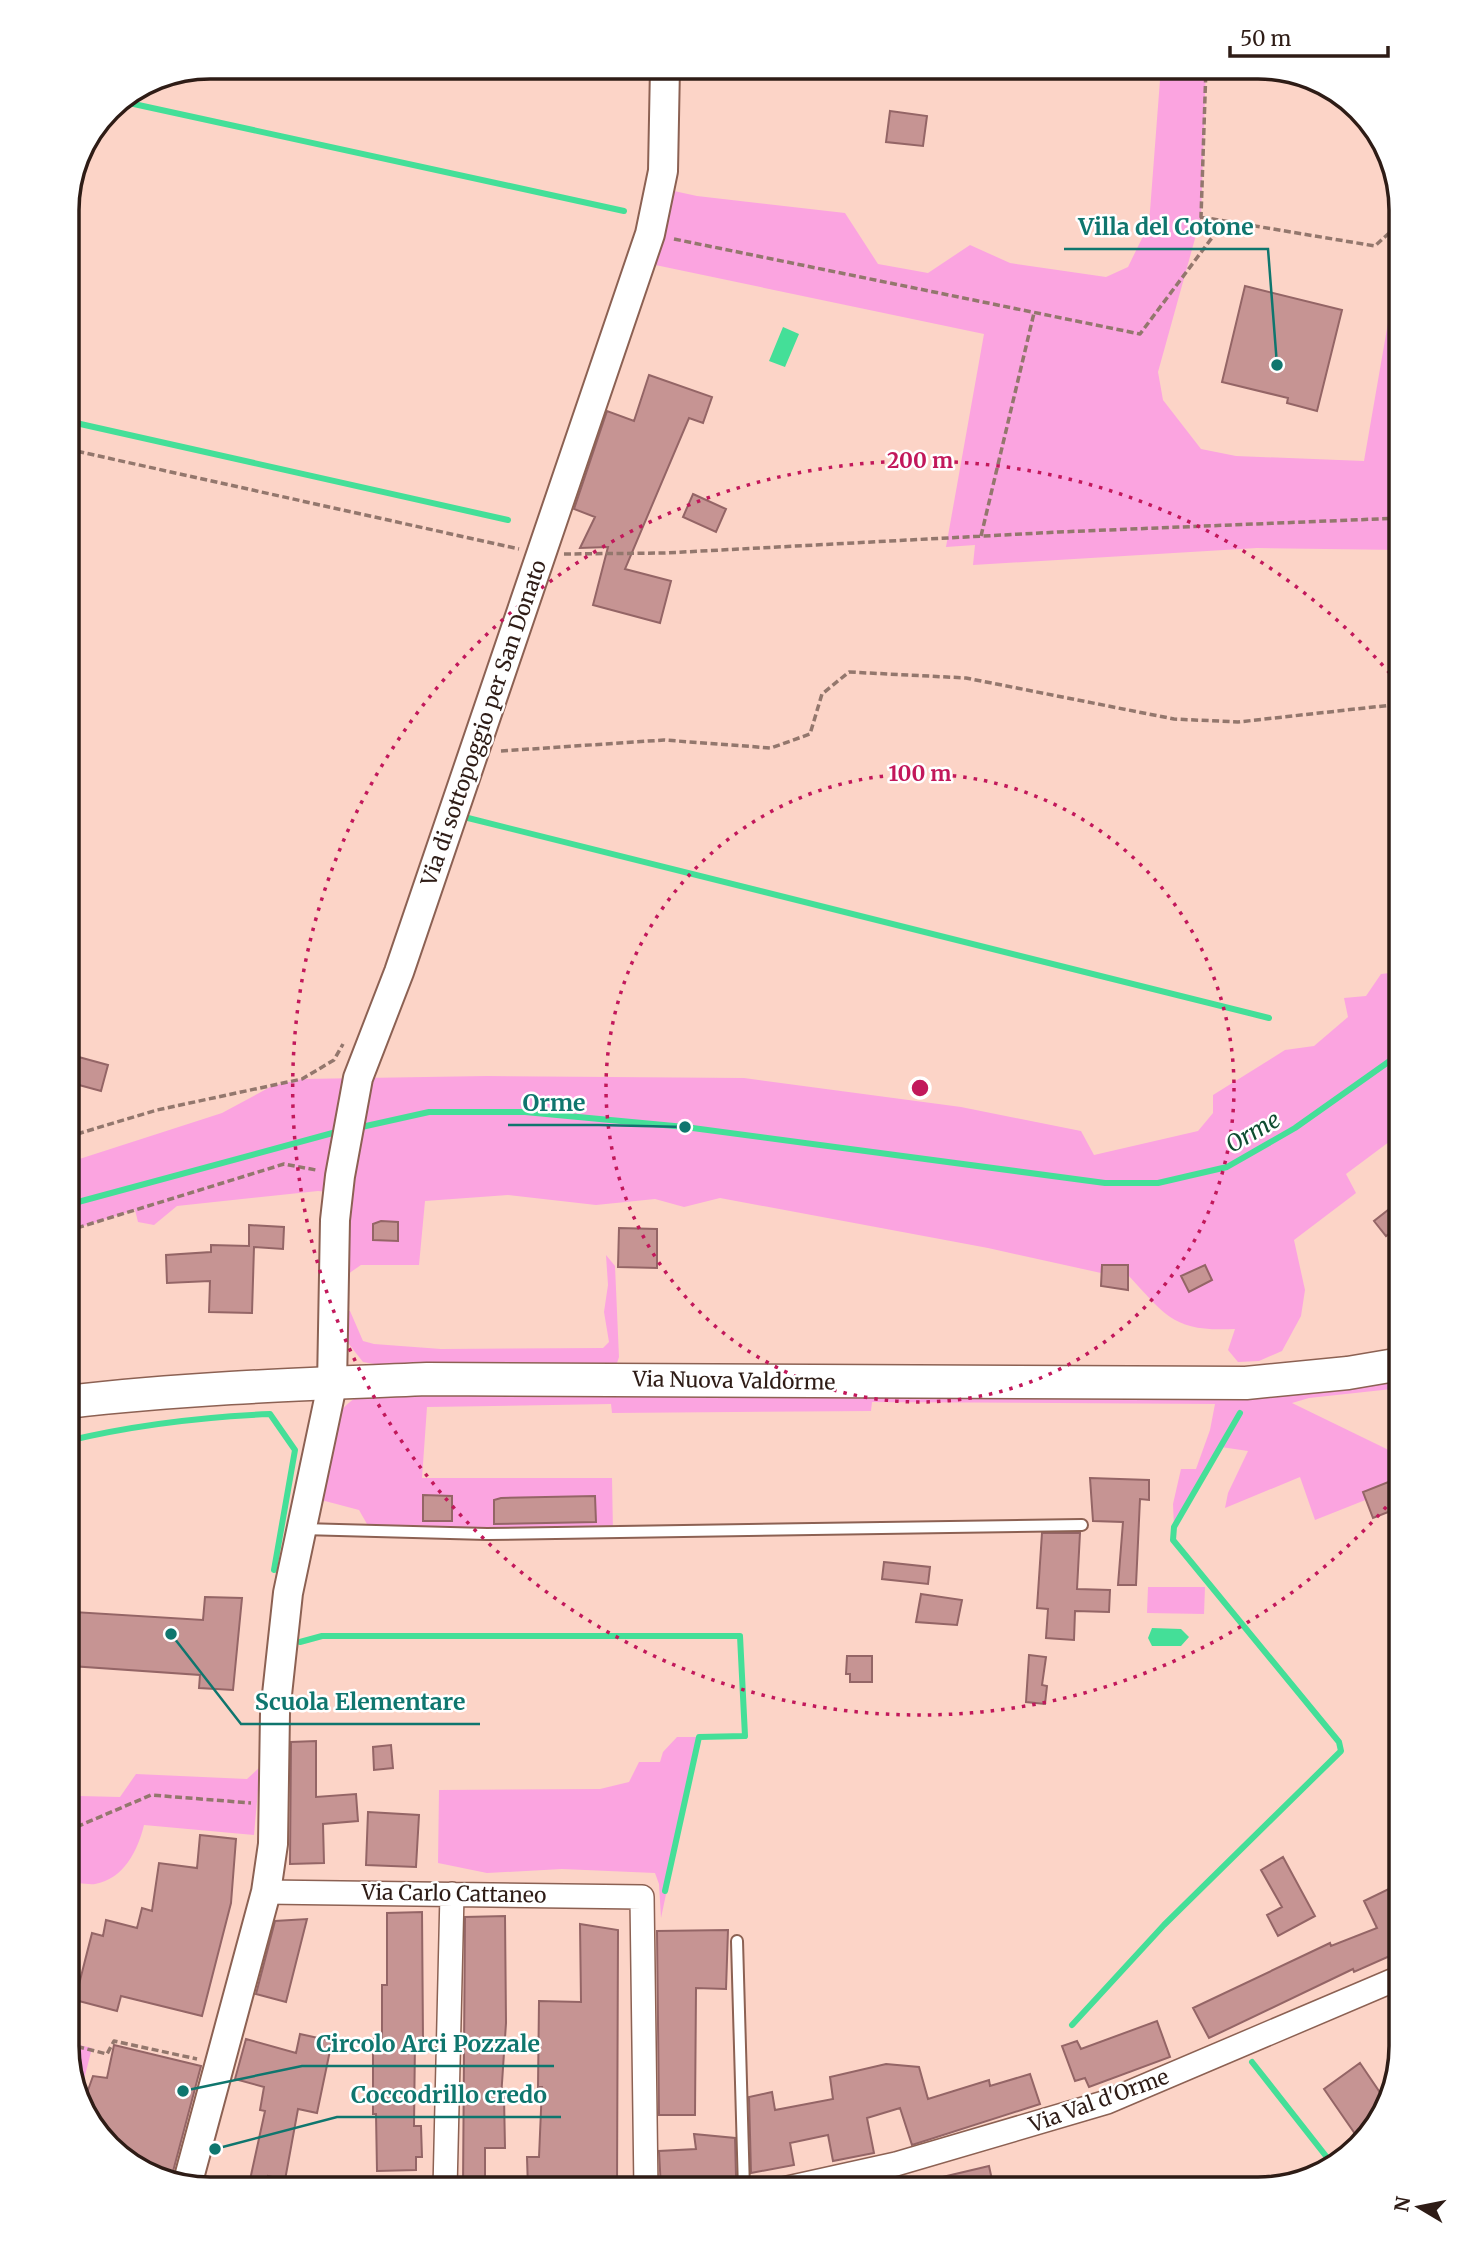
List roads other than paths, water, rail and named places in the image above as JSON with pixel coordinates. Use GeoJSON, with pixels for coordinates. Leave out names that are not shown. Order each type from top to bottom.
{"type":"FeatureCollection","features":[{"type":"Feature","properties":{"kind":"main road","name":"Via Nuova Valdorme"},"geometry":{"type":"LineString","coordinates":[[79,1401],[232,1387],[455,1378],[866,1383],[1246,1383],[1389,1366]]}},
{"type":"Feature","properties":{"kind":"street","name":"Via di sottopoggio per San Donato"},"geometry":{"type":"LineString","coordinates":[[332,1385],[335,1220],[358,1078],[399,972],[650,234],[663,171],[665,79]]}},
{"type":"Feature","properties":{"kind":"street"},"geometry":{"type":"LineString","coordinates":[[190,2176],[266,1892],[273,1844],[277,1684],[288,1593],[332,1385]]}},
{"type":"Feature","properties":{"kind":"street","name":"Via Carlo Cattaneo"},"geometry":{"type":"LineString","coordinates":[[266,1892],[642,1896],[646,2177]]}},
{"type":"Feature","properties":{"kind":"street"},"geometry":{"type":"LineString","coordinates":[[446,2177],[452,1894]]}},
{"type":"Feature","properties":{"kind":"street","name":"Via Val d'Orme"},"geometry":{"type":"LineString","coordinates":[[835,2177],[908,2160],[1107,2102],[1389,1983]]}},
{"type":"Feature","properties":{"kind":"lane"},"geometry":{"type":"LineString","coordinates":[[302,1529],[487,1534],[1082,1525]]}},
{"type":"Feature","properties":{"kind":"lane"},"geometry":{"type":"LineString","coordinates":[[737,1941],[744,2177]]}},
{"type":"Feature","properties":{"kind":"waterway"},"geometry":{"type":"LineString","coordinates":[[133,104],[624,211]]}},
{"type":"Feature","properties":{"kind":"waterway"},"geometry":{"type":"LineString","coordinates":[[79,424],[508,520]]}},
{"type":"Feature","properties":{"kind":"waterway"},"geometry":{"type":"LineString","coordinates":[[468,818],[1269,1018]]}},
{"type":"Feature","properties":{"kind":"waterway","name":"Orme"},"geometry":{"type":"LineString","coordinates":[[357,1128],[429,1112],[525,1112],[685,1127],[1105,1183],[1158,1183],[1227,1167],[1295,1128],[1389,1061]]}},
{"type":"Feature","properties":{"kind":"waterway","name":"Orme"},"geometry":{"type":"LineString","coordinates":[[79,1202],[340,1131]]}},
{"type":"Feature","properties":{"kind":"waterway"},"geometry":{"type":"LineString","coordinates":[[1072,2025],[1164,1925],[1341,1751],[1339,1742],[1173,1540],[1174,1527],[1240,1413]]}},
{"type":"Feature","properties":{"kind":"waterway"},"geometry":{"type":"LineString","coordinates":[[79,1438],[167,1423],[270,1414],[295,1450],[274,1570]]}},
{"type":"Feature","properties":{"kind":"waterway"},"geometry":{"type":"LineString","coordinates":[[300,1642],[322,1636],[740,1636],[745,1736],[699,1737],[665,1891]]}},
{"type":"Feature","properties":{"kind":"waterway"},"geometry":{"type":"LineString","coordinates":[[1252,2062],[1327,2157]]}},
{"type":"Feature","properties":{"kind":"place","name":"Villa del Cotone"},"geometry":{"type":"Point","coordinates":[1277,365]}},
{"type":"Feature","properties":{"kind":"place","name":"Orme"},"geometry":{"type":"Point","coordinates":[685,1127]}},
{"type":"Feature","properties":{"kind":"place","name":"Scuola Elementare"},"geometry":{"type":"Point","coordinates":[171,1634]}},
{"type":"Feature","properties":{"kind":"place","name":"Circolo Arci Pozzale"},"geometry":{"type":"Point","coordinates":[183,2091]}},
{"type":"Feature","properties":{"kind":"place","name":"Coccodrillo credo"},"geometry":{"type":"Point","coordinates":[215,2149]}}]}
